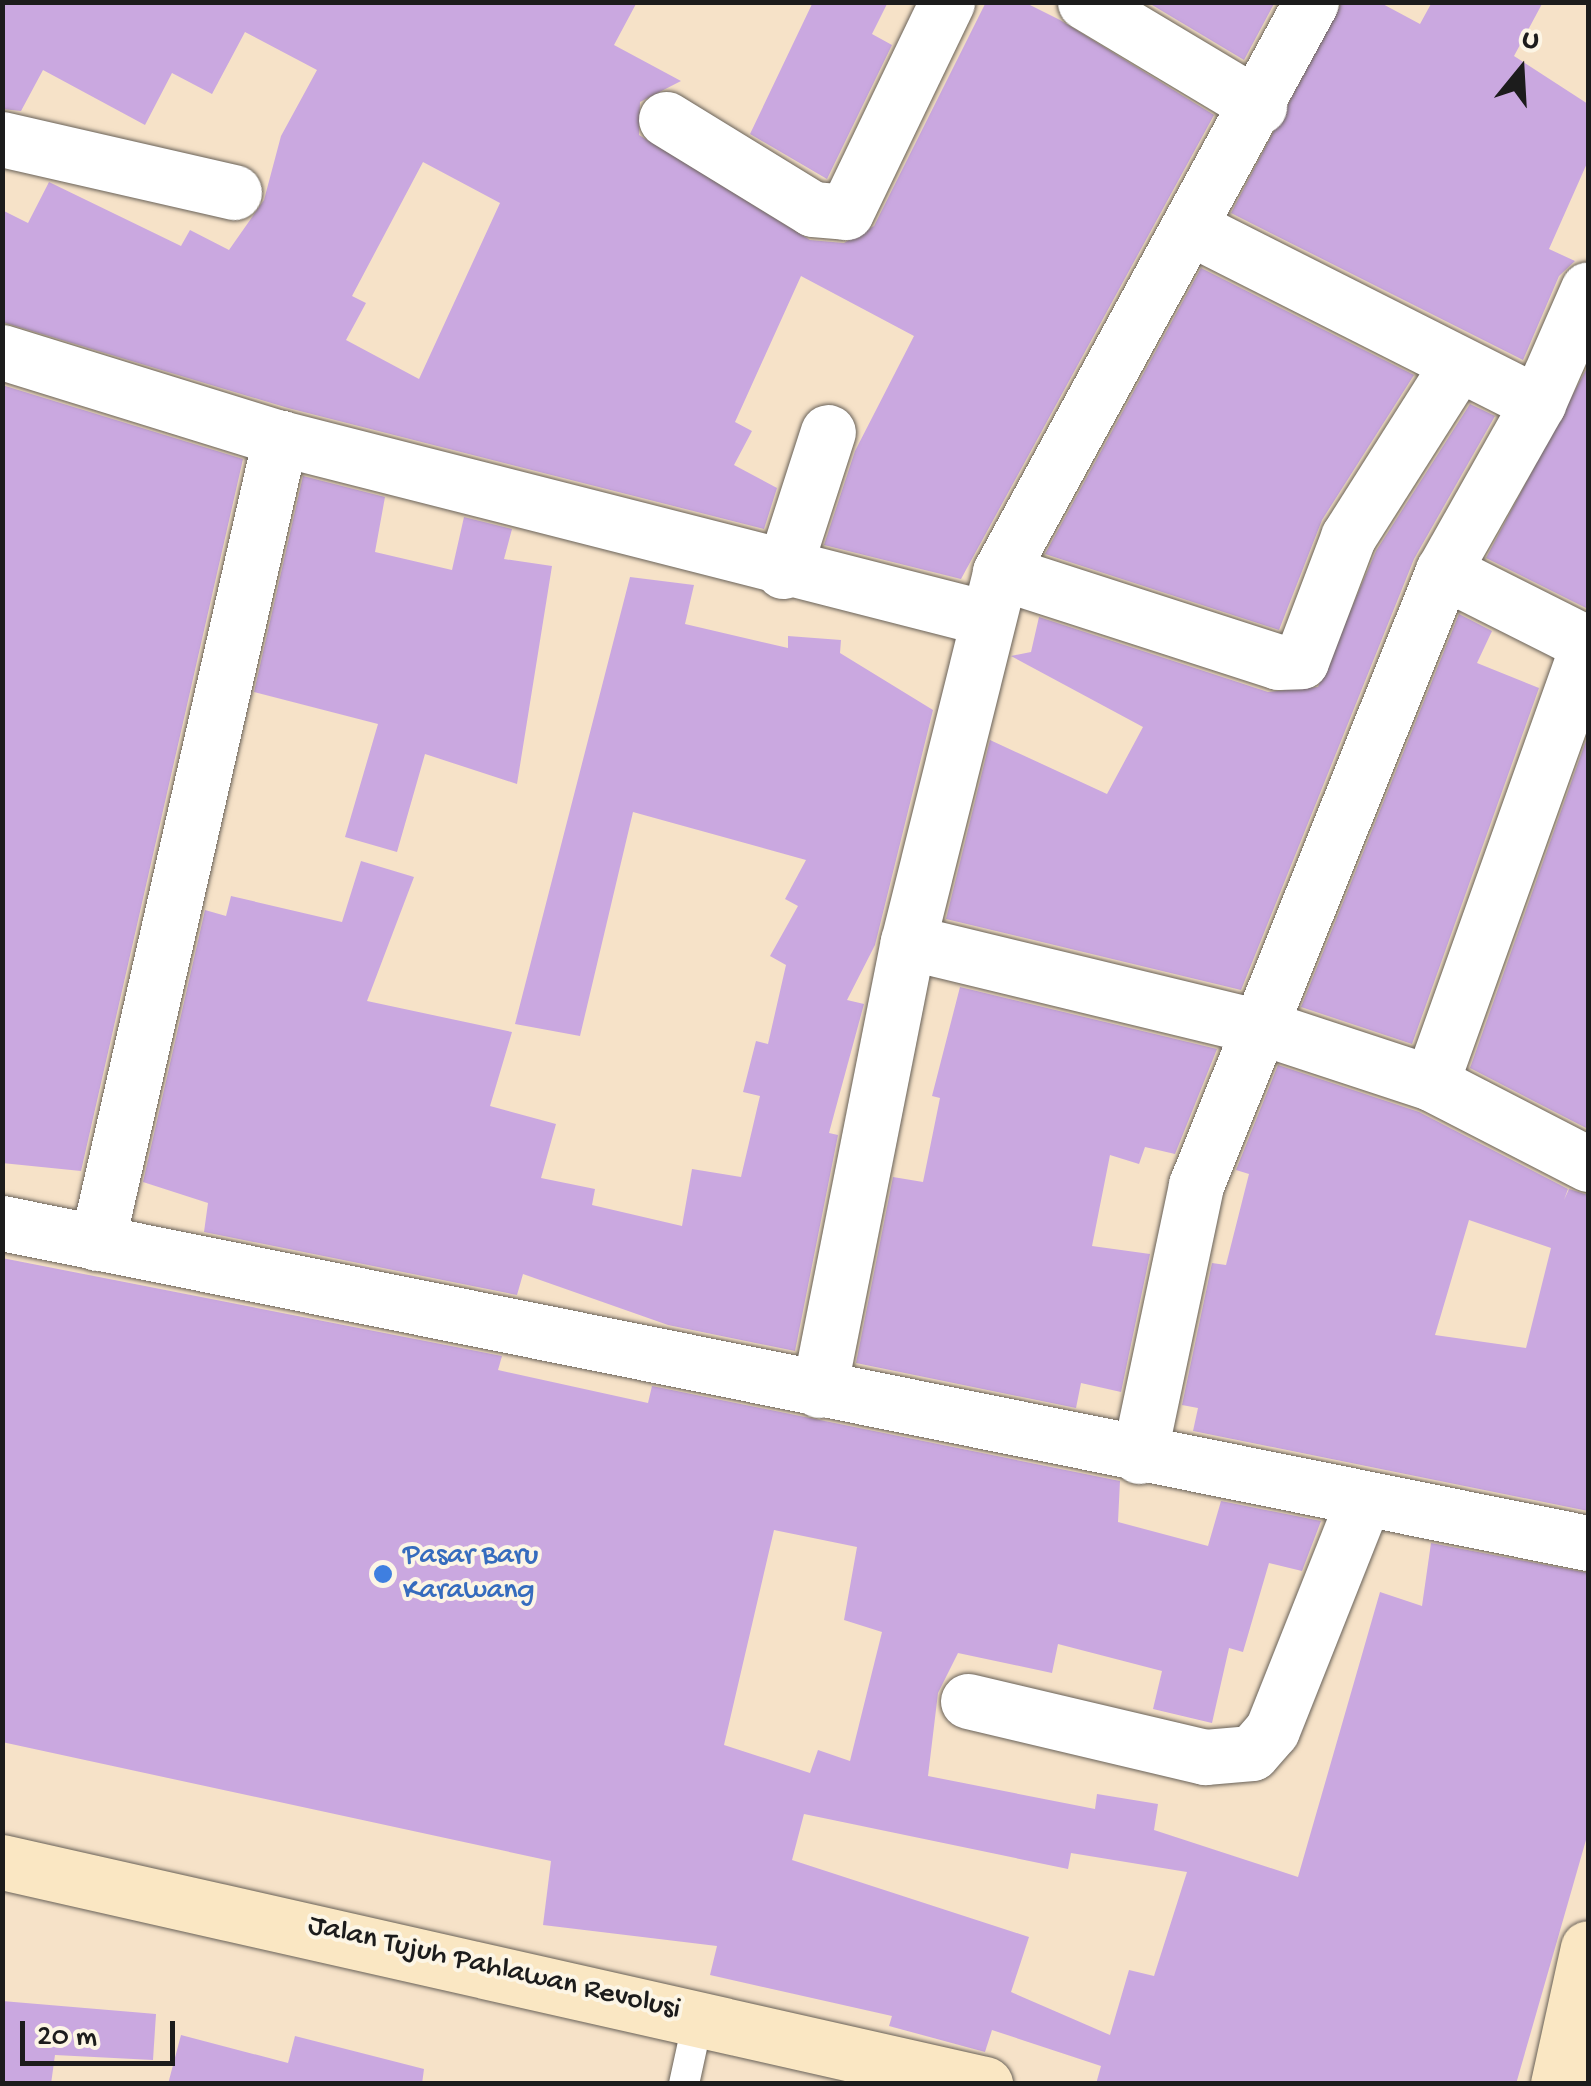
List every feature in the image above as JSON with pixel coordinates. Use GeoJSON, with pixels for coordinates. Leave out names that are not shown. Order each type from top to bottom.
{"type":"FeatureCollection","features":[{"type":"Feature","properties":{"kind":"main road","name":"Jalan Tujuh Pahlawan Revolusi"},"geometry":{"type":"LineString","coordinates":[[2,1862],[699,2016],[985,2084]]}},
{"type":"Feature","properties":{"kind":"main road"},"geometry":{"type":"LineString","coordinates":[[1558,2084],[1588,1948]]}},
{"type":"Feature","properties":{"kind":"street"},"geometry":{"type":"LineString","coordinates":[[666,119],[812,209],[846,212],[947,2]]}},
{"type":"Feature","properties":{"kind":"street"},"geometry":{"type":"LineString","coordinates":[[1085,2],[1259,106]]}},
{"type":"Feature","properties":{"kind":"street"},"geometry":{"type":"LineString","coordinates":[[819,1390],[908,942],[993,595],[1189,227],[1259,106],[1311,2]]}},
{"type":"Feature","properties":{"kind":"street"},"geometry":{"type":"LineString","coordinates":[[2,138],[234,192]]}},
{"type":"Feature","properties":{"kind":"street"},"geometry":{"type":"LineString","coordinates":[[1189,227],[1538,403]]}},
{"type":"Feature","properties":{"kind":"street"},"geometry":{"type":"LineString","coordinates":[[1138,1456],[1196,1185],[1264,1028],[1336,821],[1443,571],[1538,403],[1588,289]]}},
{"type":"Feature","properties":{"kind":"street"},"geometry":{"type":"LineString","coordinates":[[2,352],[280,438],[783,572],[993,595],[1278,662],[1301,661],[1348,538],[1458,364]]}},
{"type":"Feature","properties":{"kind":"street"},"geometry":{"type":"LineString","coordinates":[[783,572],[828,432]]}},
{"type":"Feature","properties":{"kind":"street"},"geometry":{"type":"LineString","coordinates":[[97,1243],[280,438]]}},
{"type":"Feature","properties":{"kind":"street"},"geometry":{"type":"LineString","coordinates":[[1431,1083],[1588,644],[1443,571]]}},
{"type":"Feature","properties":{"kind":"street"},"geometry":{"type":"LineString","coordinates":[[908,942],[1264,1028],[1431,1083],[1588,1164]]}},
{"type":"Feature","properties":{"kind":"street"},"geometry":{"type":"LineString","coordinates":[[2,1223],[1363,1502],[1588,1543]]}},
{"type":"Feature","properties":{"kind":"street"},"geometry":{"type":"LineString","coordinates":[[968,1701],[1205,1757],[1252,1754],[1272,1730],[1363,1502]]}},
{"type":"Feature","properties":{"kind":"lane"},"geometry":{"type":"LineString","coordinates":[[684,2084],[699,2016]]}},
{"type":"Feature","properties":{"kind":"building"},"geometry":{"type":"Polygon","coordinates":[[[2,2],[637,2],[614,45],[681,81],[640,102],[639,135],[810,240],[844,243],[874,226],[986,2],[1024,2],[1214,115],[961,579],[824,545],[855,451],[914,336],[801,276],[735,422],[752,431],[734,465],[777,488],[764,529],[288,408],[2,322],[2,210],[28,223],[49,182],[181,246],[190,230],[229,250],[264,200],[281,136],[317,70],[245,32],[212,94],[172,73],[145,125],[43,70],[21,111],[2,109],[2,2]],[[423,162],[352,296],[366,303],[346,340],[419,379],[500,203],[423,162]]]}},
{"type":"Feature","properties":{"kind":"building"},"geometry":{"type":"Polygon","coordinates":[[[813,2],[888,2],[872,34],[892,45],[827,179],[750,134],[813,2]]]}},
{"type":"Feature","properties":{"kind":"building"},"geometry":{"type":"Polygon","coordinates":[[[1147,2],[1275,2],[1244,60],[1147,2]]]}},
{"type":"Feature","properties":{"kind":"building"},"geometry":{"type":"Polygon","coordinates":[[[1342,2],[1379,2],[1420,24],[1432,2],[1543,2],[1514,56],[1588,104],[1588,161],[1549,249],[1575,261],[1559,276],[1523,360],[1231,213],[1342,2]]]}},
{"type":"Feature","properties":{"kind":"building"},"geometry":{"type":"Polygon","coordinates":[[[1201,268],[1414,375],[1322,520],[1279,630],[1045,554],[1201,268]]]}},
{"type":"Feature","properties":{"kind":"building"},"geometry":{"type":"Polygon","coordinates":[[[1588,366],[1588,609],[1486,558],[1588,366]]]}},
{"type":"Feature","properties":{"kind":"building"},"geometry":{"type":"Polygon","coordinates":[[[2,385],[243,459],[81,1171],[2,1163],[2,385]]]}},
{"type":"Feature","properties":{"kind":"building"},"geometry":{"type":"Polygon","coordinates":[[[1470,404],[1495,416],[1414,559],[1241,990],[946,919],[990,740],[1107,794],[1143,727],[1011,656],[1031,652],[1039,617],[1268,692],[1318,687],[1376,551],[1470,404]]]}},
{"type":"Feature","properties":{"kind":"building"},"geometry":{"type":"Polygon","coordinates":[[[303,476],[385,497],[375,552],[452,570],[464,517],[512,529],[504,559],[552,566],[517,784],[425,754],[397,852],[345,837],[378,724],[254,692],[303,476]]]}},
{"type":"Feature","properties":{"kind":"building"},"geometry":{"type":"Polygon","coordinates":[[[630,577],[694,585],[685,624],[788,648],[788,636],[841,640],[840,653],[933,710],[875,945],[847,1000],[864,1004],[829,1133],[838,1135],[795,1351],[668,1325],[523,1274],[517,1295],[204,1232],[208,1203],[143,1182],[205,910],[226,916],[231,896],[342,922],[361,861],[414,877],[367,1001],[512,1032],[490,1106],[556,1124],[541,1178],[595,1189],[592,1205],[682,1226],[692,1169],[741,1177],[760,1096],[743,1092],[756,1041],[768,1044],[786,965],[770,956],[798,906],[785,899],[806,860],[633,812],[580,1036],[515,1024],[630,577]]]}},
{"type":"Feature","properties":{"kind":"building"},"geometry":{"type":"Polygon","coordinates":[[[1459,614],[1492,631],[1477,663],[1539,688],[1412,1044],[1301,1007],[1459,614]]]}},
{"type":"Feature","properties":{"kind":"building"},"geometry":{"type":"Polygon","coordinates":[[[1588,735],[1588,1129],[1470,1068],[1588,735]]]}},
{"type":"Feature","properties":{"kind":"building"},"geometry":{"type":"Polygon","coordinates":[[[960,987],[1217,1049],[1175,1154],[1145,1147],[1139,1164],[1110,1155],[1092,1246],[1150,1254],[1121,1392],[1081,1383],[1076,1408],[856,1363],[893,1177],[923,1182],[940,1098],[932,1096],[960,987]]]}},
{"type":"Feature","properties":{"kind":"building"},"geometry":{"type":"Polygon","coordinates":[[[1278,1065],[1419,1112],[1568,1189],[1564,1200],[1569,1189],[1588,1195],[1588,1511],[1193,1431],[1198,1408],[1182,1405],[1212,1263],[1226,1265],[1249,1174],[1236,1170],[1278,1065]],[[1469,1220],[1435,1335],[1526,1348],[1551,1248],[1469,1220]]]}},
{"type":"Feature","properties":{"kind":"building"},"geometry":{"type":"Polygon","coordinates":[[[2,1258],[502,1356],[498,1370],[648,1403],[652,1386],[1120,1481],[1118,1522],[1208,1546],[1221,1501],[1321,1521],[1302,1571],[1269,1563],[1243,1652],[1229,1648],[1212,1723],[1153,1709],[1162,1671],[1058,1644],[1052,1673],[958,1653],[938,1693],[928,1776],[1095,1809],[1097,1794],[1158,1804],[1154,1830],[1298,1877],[1380,1592],[1422,1606],[1431,1543],[1588,1573],[1588,1833],[1516,2084],[1096,2084],[1101,2066],[992,2030],[985,2052],[889,2026],[892,2016],[710,1975],[717,1946],[543,1925],[551,1861],[2,1742],[2,1258]],[[774,1530],[724,1745],[810,1773],[818,1750],[850,1761],[882,1632],[844,1620],[857,1547],[774,1530]],[[804,1814],[792,1860],[1029,1937],[1011,1992],[1110,2035],[1129,1970],[1154,1976],[1187,1872],[1071,1853],[1068,1869],[804,1814]]]}},
{"type":"Feature","properties":{"kind":"building"},"geometry":{"type":"Polygon","coordinates":[[[2,2001],[156,2014],[153,2060],[55,2055],[51,2084],[2,2084],[2,2001]]]}},
{"type":"Feature","properties":{"kind":"building"},"geometry":{"type":"Polygon","coordinates":[[[181,2035],[288,2063],[295,2036],[424,2069],[422,2084],[168,2084],[181,2035]]]}},
{"type":"Feature","properties":{"kind":"place","name":"Pasar Baru Karawang"},"geometry":{"type":"Point","coordinates":[383,1574]}}]}
